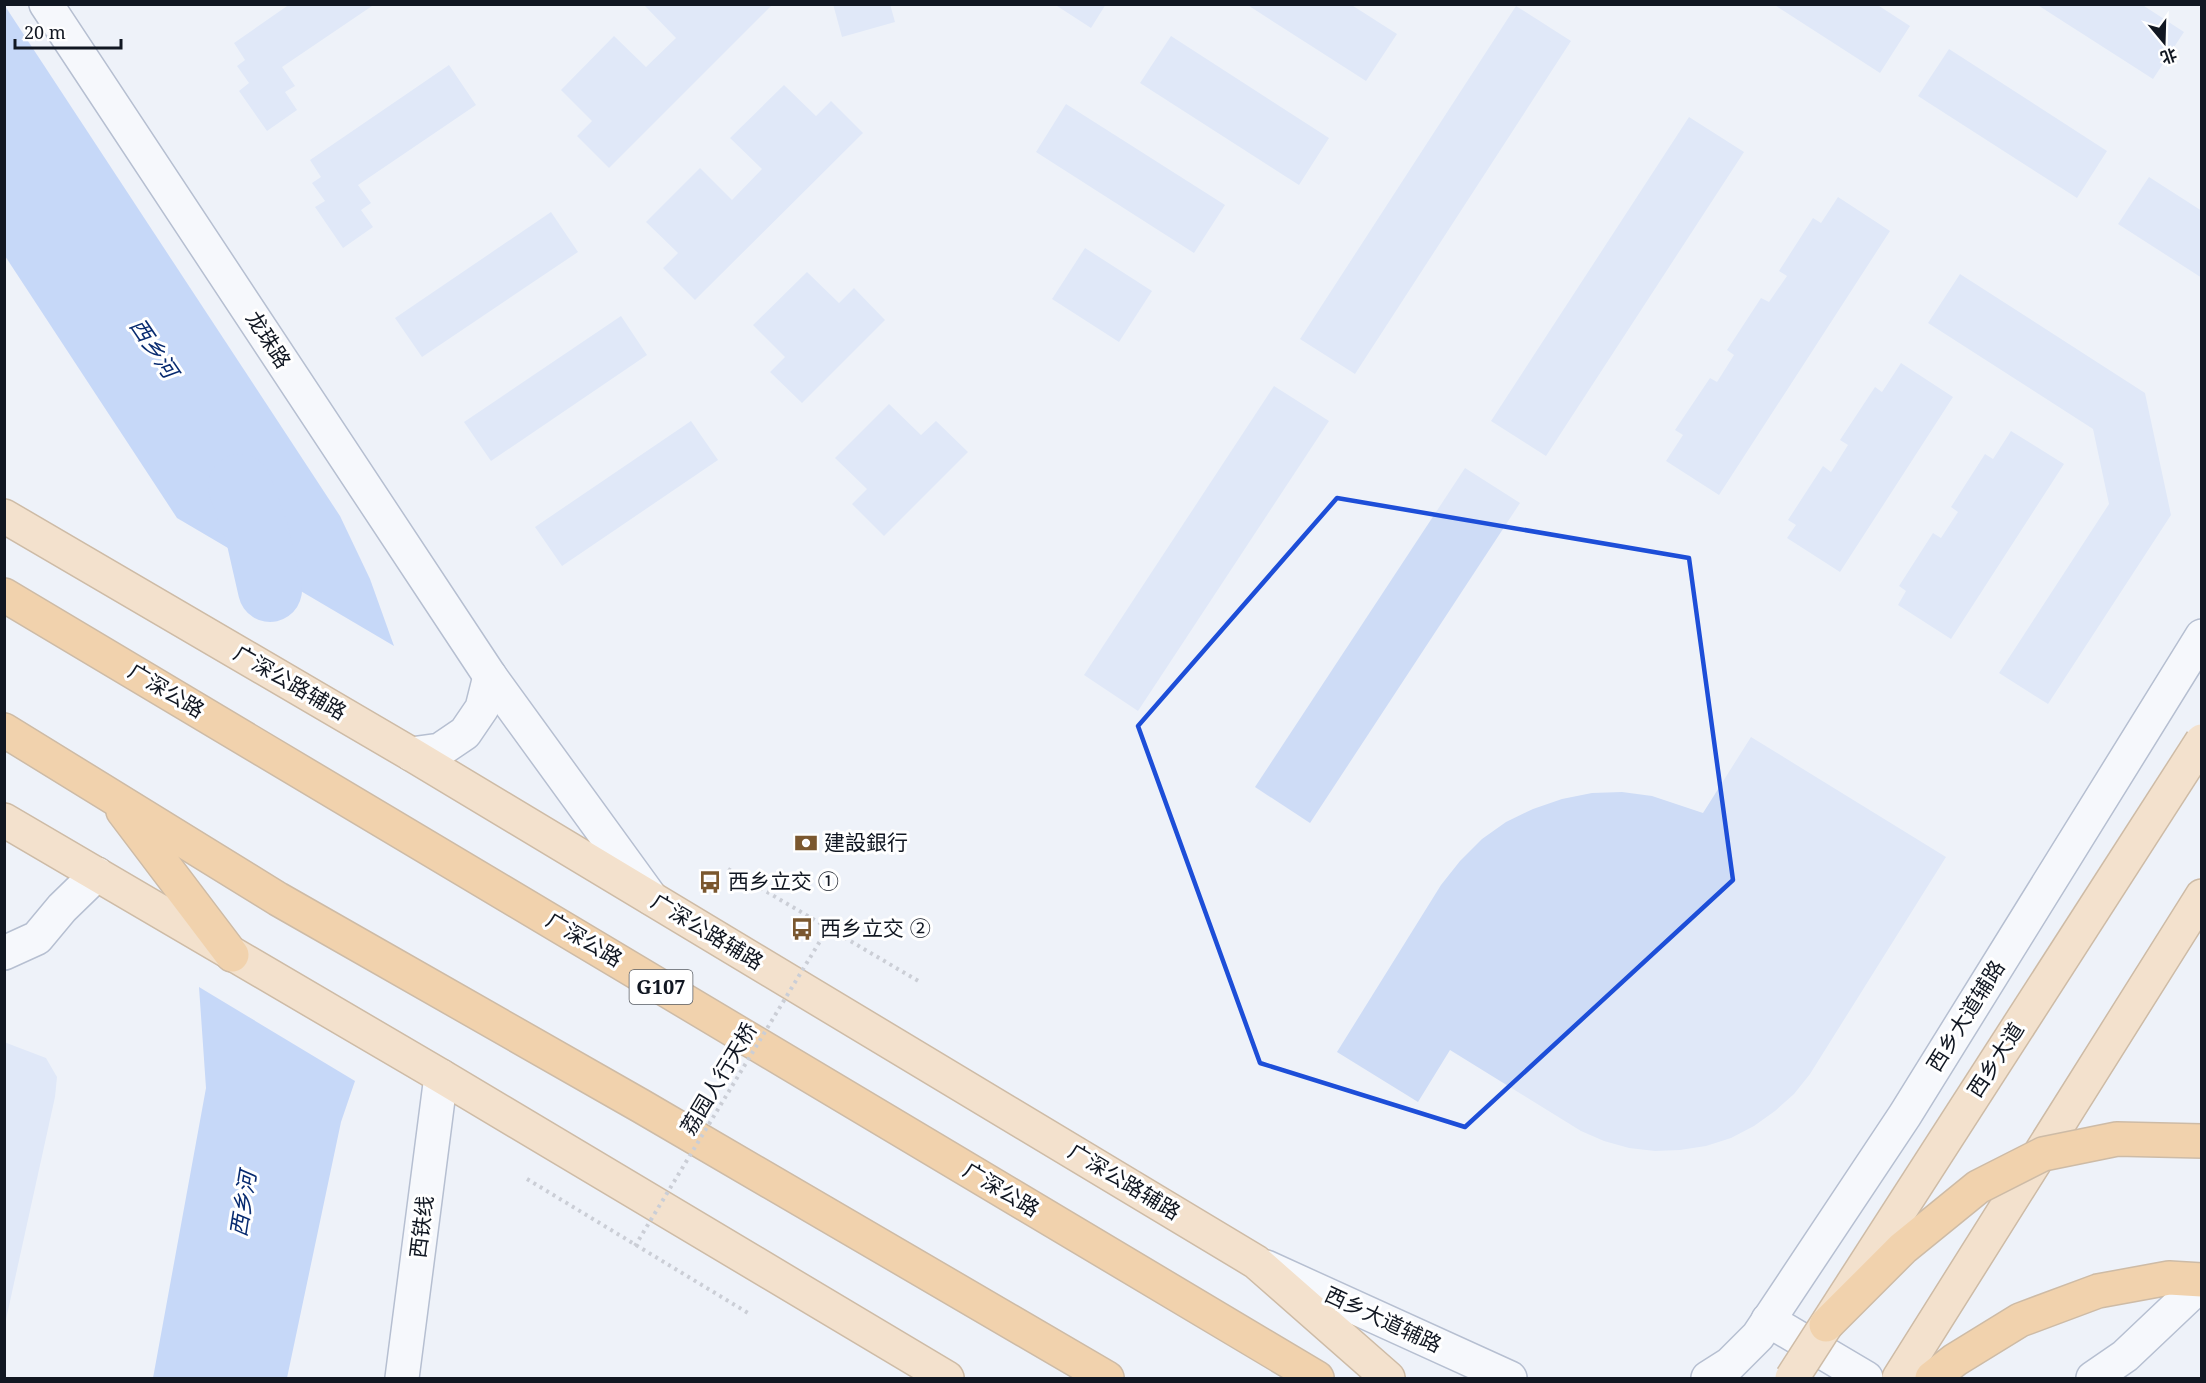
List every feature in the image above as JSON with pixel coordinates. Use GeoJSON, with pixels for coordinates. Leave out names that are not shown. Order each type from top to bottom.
{"type":"FeatureCollection","features":[{"type":"Feature","properties":{"kind":"highway","name":"广深公路"},"geometry":{"type":"LineString","coordinates":[[4,595],[1317,1378]]}},
{"type":"Feature","properties":{"kind":"highway"},"geometry":{"type":"LineString","coordinates":[[4,730],[278,899],[641,1106],[1107,1378]]}},
{"type":"Feature","properties":{"kind":"highway"},"geometry":{"type":"LineString","coordinates":[[111,796],[232,955]]}},
{"type":"Feature","properties":{"kind":"highway"},"geometry":{"type":"LineString","coordinates":[[1826,1324],[1903,1248],[1977,1187],[2043,1154],[2117,1139],[2202,1141]]}},
{"type":"Feature","properties":{"kind":"highway"},"geometry":{"type":"LineString","coordinates":[[1932,1378],[1955,1360],[2020,1320],[2098,1291],[2169,1278],[2202,1281]]}},
{"type":"Feature","properties":{"kind":"main road","name":"广深公路辅路"},"geometry":{"type":"LineString","coordinates":[[4,516],[411,754],[1256,1262],[1388,1378]]}},
{"type":"Feature","properties":{"kind":"main road","name":"西乡大道"},"geometry":{"type":"LineString","coordinates":[[1792,1378],[2202,741]]}},
{"type":"Feature","properties":{"kind":"main road"},"geometry":{"type":"LineString","coordinates":[[4,820],[441,1076],[947,1378]]}},
{"type":"Feature","properties":{"kind":"main road"},"geometry":{"type":"LineString","coordinates":[[1899,1378],[2202,896]]}},
{"type":"Feature","properties":{"kind":"street","name":"龙珠路"},"geometry":{"type":"LineString","coordinates":[[46,4],[490,676],[651,898]]}},
{"type":"Feature","properties":{"kind":"street","name":"西乡大道辅路"},"geometry":{"type":"LineString","coordinates":[[1708,1378],[1730,1364],[1758,1336],[1905,1115],[2202,636]]}},
{"type":"Feature","properties":{"kind":"street"},"geometry":{"type":"LineString","coordinates":[[411,754],[440,750],[465,733],[482,708],[490,676]]}},
{"type":"Feature","properties":{"kind":"street"},"geometry":{"type":"LineString","coordinates":[[4,953],[37,938],[62,908],[97,874]]}},
{"type":"Feature","properties":{"kind":"street","name":"西铁线"},"geometry":{"type":"LineString","coordinates":[[402,1378],[441,1076]]}},
{"type":"Feature","properties":{"kind":"street","name":"西乡大道辅路"},"geometry":{"type":"LineString","coordinates":[[1256,1262],[1510,1378]]}},
{"type":"Feature","properties":{"kind":"street"},"geometry":{"type":"LineString","coordinates":[[2093,1378],[2124,1356],[2202,1281]]}},
{"type":"Feature","properties":{"kind":"street"},"geometry":{"type":"LineString","coordinates":[[1768,1320],[1866,1378]]}},
{"type":"Feature","properties":{"kind":"path"},"geometry":{"type":"LineString","coordinates":[[728,869],[920,982]]}},
{"type":"Feature","properties":{"kind":"path","name":"荔园人行天桥"},"geometry":{"type":"LineString","coordinates":[[635,1246],[828,928]]}},
{"type":"Feature","properties":{"kind":"path"},"geometry":{"type":"LineString","coordinates":[[527,1179],[748,1312]]}},
{"type":"Feature","properties":{"kind":"highlighted area"},"geometry":{"type":"Polygon","coordinates":[[[1337,498],[1689,558],[1733,880],[1465,1127],[1260,1063],[1138,726],[1337,498]]]}},
{"type":"Feature","properties":{"kind":"water"},"geometry":{"type":"Polygon","coordinates":[[[5,6],[340,516],[370,579],[394,646],[177,518],[5,256],[5,6]]]}},
{"type":"Feature","properties":{"kind":"water"},"geometry":{"type":"Polygon","coordinates":[[[199,987],[355,1081],[341,1122],[287,1378],[153,1378],[206,1088],[199,987]]]}},
{"type":"Feature","properties":{"kind":"building"},"geometry":{"type":"Polygon","coordinates":[[[290,4],[375,4],[282,67],[295,86],[285,92],[297,110],[267,131],[239,91],[249,83],[237,66],[245,60],[234,43],[290,4]]]}},
{"type":"Feature","properties":{"kind":"building"},"geometry":{"type":"Polygon","coordinates":[[[646,4],[773,4],[609,168],[577,136],[592,121],[561,90],[614,36],[646,67],[676,38],[645,6],[646,4]]]}},
{"type":"Feature","properties":{"kind":"building"},"geometry":{"type":"Polygon","coordinates":[[[833,4],[890,4],[895,22],[842,37],[833,4]]]}},
{"type":"Feature","properties":{"kind":"building"},"geometry":{"type":"Polygon","coordinates":[[[1054,4],[1106,4],[1091,28],[1054,4]]]}},
{"type":"Feature","properties":{"kind":"building"},"geometry":{"type":"Polygon","coordinates":[[[1246,4],[1350,4],[1397,34],[1366,81],[1246,4]]]}},
{"type":"Feature","properties":{"kind":"building"},"geometry":{"type":"Polygon","coordinates":[[[1773,4],[1876,4],[1910,26],[1880,73],[1773,4]]]}},
{"type":"Feature","properties":{"kind":"building"},"geometry":{"type":"Polygon","coordinates":[[[2036,4],[2141,4],[2184,32],[2153,79],[2036,4]]]}},
{"type":"Feature","properties":{"kind":"building"},"geometry":{"type":"Polygon","coordinates":[[[1516,6],[1571,41],[1355,374],[1300,339],[1516,6]]]}},
{"type":"Feature","properties":{"kind":"building"},"geometry":{"type":"Polygon","coordinates":[[[1171,36],[1329,138],[1299,185],[1140,83],[1171,36]]]}},
{"type":"Feature","properties":{"kind":"building"},"geometry":{"type":"Polygon","coordinates":[[[1949,49],[2107,151],[2077,198],[1918,96],[1949,49]]]}},
{"type":"Feature","properties":{"kind":"building"},"geometry":{"type":"Polygon","coordinates":[[[449,65],[476,105],[358,185],[371,203],[361,210],[373,227],[343,248],[315,207],[325,201],[312,183],[321,177],[310,160],[449,65]]]}},
{"type":"Feature","properties":{"kind":"building"},"geometry":{"type":"Polygon","coordinates":[[[784,85],[816,116],[831,101],[863,133],[695,300],[663,268],[678,253],[646,222],[700,168],[732,200],[762,169],[730,138],[784,85]]]}},
{"type":"Feature","properties":{"kind":"building"},"geometry":{"type":"Polygon","coordinates":[[[1066,104],[1225,205],[1194,253],[1036,152],[1066,104]]]}},
{"type":"Feature","properties":{"kind":"building"},"geometry":{"type":"Polygon","coordinates":[[[1689,117],[1744,152],[1546,456],[1491,421],[1689,117]]]}},
{"type":"Feature","properties":{"kind":"building"},"geometry":{"type":"Polygon","coordinates":[[[2149,177],[2202,211],[2202,278],[2118,224],[2149,177]]]}},
{"type":"Feature","properties":{"kind":"building"},"geometry":{"type":"Polygon","coordinates":[[[1838,197],[1890,231],[1719,495],[1666,461],[1683,435],[1675,430],[1710,378],[1717,382],[1734,355],[1727,350],[1761,298],[1769,302],[1787,276],[1779,271],[1813,218],[1821,223],[1838,197]]]}},
{"type":"Feature","properties":{"kind":"building"},"geometry":{"type":"Polygon","coordinates":[[[551,212],[578,252],[422,357],[395,318],[551,212]]]}},
{"type":"Feature","properties":{"kind":"building"},"geometry":{"type":"Polygon","coordinates":[[[1085,248],[1152,291],[1119,342],[1052,299],[1085,248]]]}},
{"type":"Feature","properties":{"kind":"building"},"geometry":{"type":"Polygon","coordinates":[[[807,272],[839,303],[854,288],[885,320],[802,403],[770,372],[785,357],[753,325],[807,272]]]}},
{"type":"Feature","properties":{"kind":"building"},"geometry":{"type":"Polygon","coordinates":[[[1960,274],[2145,393],[2171,515],[2048,704],[1999,673],[2109,504],[2093,429],[1928,323],[1960,274]]]}},
{"type":"Feature","properties":{"kind":"building"},"geometry":{"type":"Polygon","coordinates":[[[621,316],[647,355],[491,461],[464,422],[621,316]]]}},
{"type":"Feature","properties":{"kind":"building"},"geometry":{"type":"Polygon","coordinates":[[[1901,363],[1953,397],[1840,572],[1787,538],[1796,525],[1788,520],[1823,466],[1831,472],[1848,445],[1840,440],[1875,387],[1882,392],[1901,363]]]}},
{"type":"Feature","properties":{"kind":"building"},"geometry":{"type":"Polygon","coordinates":[[[1274,386],[1329,421],[1138,711],[1084,675],[1274,386]]]}},
{"type":"Feature","properties":{"kind":"building"},"geometry":{"type":"Polygon","coordinates":[[[889,404],[921,435],[936,421],[968,452],[884,536],[852,504],[867,489],[835,458],[889,404]]]}},
{"type":"Feature","properties":{"kind":"building"},"geometry":{"type":"Polygon","coordinates":[[[691,421],[718,460],[562,566],[535,527],[691,421]]]}},
{"type":"Feature","properties":{"kind":"building"},"geometry":{"type":"Polygon","coordinates":[[[2011,431],[2064,464],[1951,639],[1898,605],[1906,591],[1899,586],[1933,533],[1941,538],[1958,512],[1951,507],[1985,454],[1993,459],[2011,431]]]}},
{"type":"Feature","properties":{"kind":"building"},"geometry":{"type":"Polygon","coordinates":[[[1465,468],[1520,503],[1310,823],[1255,787],[1465,468]]]}},
{"type":"Feature","properties":{"kind":"building"},"geometry":{"type":"Polygon","coordinates":[[[1751,737],[1946,857],[1810,1074],[1794,1094],[1775,1111],[1754,1126],[1731,1138],[1706,1146],[1655,1151],[1629,1148],[1581,1131],[1450,1050],[1418,1102],[1337,1052],[1441,885],[1482,839],[1506,822],[1533,809],[1562,799],[1592,793],[1622,792],[1652,796],[1703,813],[1751,737]]]}},
{"type":"Feature","properties":{"kind":"building"},"geometry":{"type":"Polygon","coordinates":[[[4,1042],[46,1058],[57,1077],[55,1097],[5,1324],[4,1042]]]}},
{"type":"Feature","properties":{"kind":"waterway","name":"西乡河"},"geometry":{"type":"LineString","coordinates":[[240,486],[257,533],[270,590]]}},
{"type":"Feature","properties":{"kind":"place","name":"建設銀行"},"geometry":{"type":"Point","coordinates":[806,843]}},
{"type":"Feature","properties":{"kind":"place","name":"西乡立交 ①"},"geometry":{"type":"Point","coordinates":[710,882]}},
{"type":"Feature","properties":{"kind":"place","name":"西乡立交 ②"},"geometry":{"type":"Point","coordinates":[802,929]}}]}
